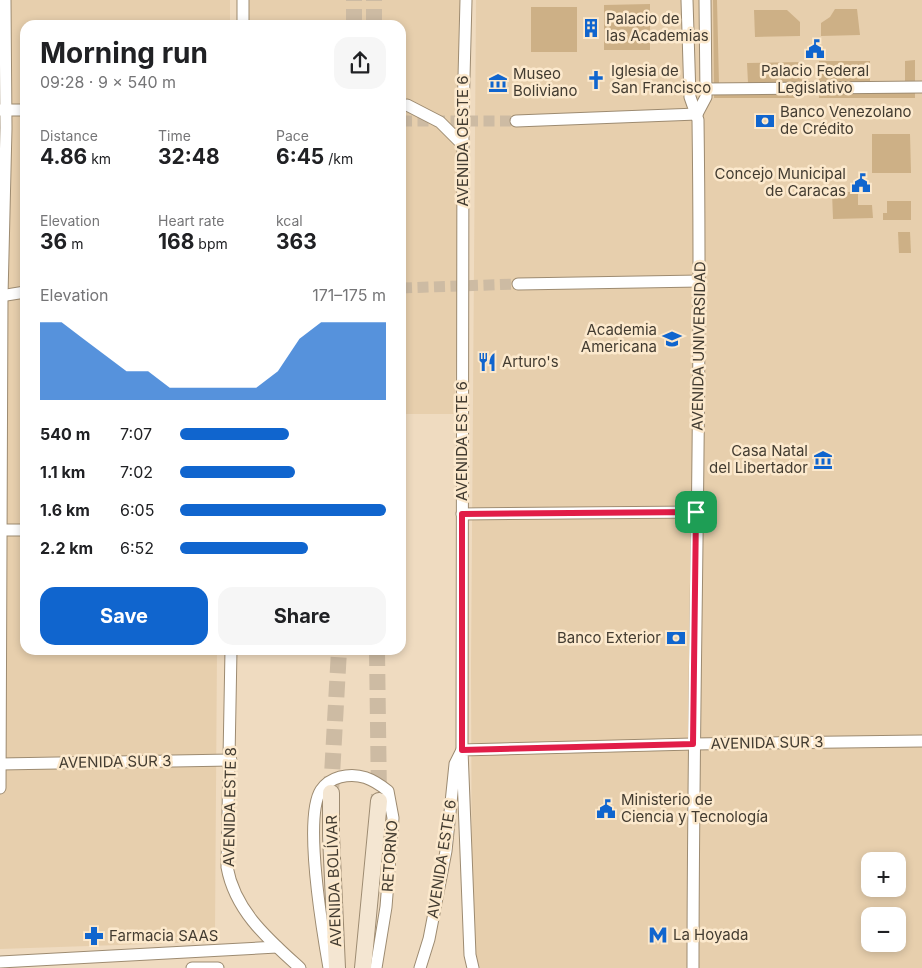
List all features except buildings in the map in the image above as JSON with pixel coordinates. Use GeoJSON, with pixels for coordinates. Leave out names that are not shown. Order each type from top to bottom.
{"type":"FeatureCollection","features":[{"type":"Feature","properties":{"kind":"main road","name":"AVENIDA BOLÍVAR"},"geometry":{"type":"LineString","coordinates":[[331,793],[337,968]]}},
{"type":"Feature","properties":{"kind":"main road","name":"AVENIDA BOLÍVAR"},"geometry":{"type":"LineString","coordinates":[[363,968],[379,801]]}},
{"type":"Feature","properties":{"kind":"street"},"geometry":{"type":"LineString","coordinates":[[0,788],[1,296],[6,0]]}},
{"type":"Feature","properties":{"kind":"street"},"geometry":{"type":"LineString","coordinates":[[243,0],[243,20]]}},
{"type":"Feature","properties":{"kind":"street","name":"AVENIDA OESTE 6"},"geometry":{"type":"LineString","coordinates":[[462,282],[466,0]]}},
{"type":"Feature","properties":{"kind":"street","name":"AVENIDA UNIVERSIDAD"},"geometry":{"type":"LineString","coordinates":[[686,0],[690,98],[697,114],[700,281],[693,744],[693,968]]}},
{"type":"Feature","properties":{"kind":"street","name":"AVENIDA UNIVERSIDAD"},"geometry":{"type":"LineString","coordinates":[[697,114],[706,97],[705,0]]}},
{"type":"Feature","properties":{"kind":"street"},"geometry":{"type":"LineString","coordinates":[[706,89],[922,87]]}},
{"type":"Feature","properties":{"kind":"street"},"geometry":{"type":"LineString","coordinates":[[407,106],[440,122],[463,145]]}},
{"type":"Feature","properties":{"kind":"street"},"geometry":{"type":"LineString","coordinates":[[3,110],[20,110]]}},
{"type":"Feature","properties":{"kind":"street"},"geometry":{"type":"LineString","coordinates":[[516,121],[697,114]]}},
{"type":"Feature","properties":{"kind":"street"},"geometry":{"type":"LineString","coordinates":[[518,284],[700,281]]}},
{"type":"Feature","properties":{"kind":"street","name":"AVENIDA ESTE 6"},"geometry":{"type":"LineString","coordinates":[[462,282],[462,750],[470,955],[473,968]]}},
{"type":"Feature","properties":{"kind":"street"},"geometry":{"type":"LineString","coordinates":[[1,296],[20,293]]}},
{"type":"Feature","properties":{"kind":"street"},"geometry":{"type":"LineString","coordinates":[[462,514],[696,512]]}},
{"type":"Feature","properties":{"kind":"street"},"geometry":{"type":"LineString","coordinates":[[1,530],[20,530]]}},
{"type":"Feature","properties":{"kind":"street","name":"AVENIDA ESTE 8"},"geometry":{"type":"LineString","coordinates":[[231,655],[231,760],[227,867],[231,886],[247,915],[300,968]]}},
{"type":"Feature","properties":{"kind":"street","name":"AVENIDA SUR 3"},"geometry":{"type":"LineString","coordinates":[[462,750],[922,741]]}},
{"type":"Feature","properties":{"kind":"street","name":"AVENIDA ESTE 6"},"geometry":{"type":"LineString","coordinates":[[420,968],[429,939],[446,851],[455,764],[462,750]]}},
{"type":"Feature","properties":{"kind":"street","name":"AVENIDA SUR 3"},"geometry":{"type":"LineString","coordinates":[[0,764],[231,760]]}},
{"type":"Feature","properties":{"kind":"street","name":"RETORNO"},"geometry":{"type":"LineString","coordinates":[[329,968],[318,910],[314,823],[316,803],[321,790],[333,779],[361,775],[374,780],[388,791],[394,818],[386,907],[376,968]]}},
{"type":"Feature","properties":{"kind":"street"},"geometry":{"type":"LineString","coordinates":[[0,962],[277,947]]}},
{"type":"Feature","properties":{"kind":"street"},"geometry":{"type":"LineString","coordinates":[[192,968],[218,968]]}},
{"type":"Feature","properties":{"kind":"shaded area"},"geometry":{"type":"Polygon","coordinates":[[[0,0],[230,0],[230,20],[20,20],[20,655],[217,655],[215,932],[212,939],[207,942],[0,949],[0,0]]]}},
{"type":"Feature","properties":{"kind":"shaded area"},"geometry":{"type":"Polygon","coordinates":[[[247,0],[463,0],[455,414],[406,414],[406,20],[247,20],[247,0]]]}},
{"type":"Feature","properties":{"kind":"shaded area"},"geometry":{"type":"Polygon","coordinates":[[[476,0],[922,0],[922,968],[479,968],[472,945],[471,667],[476,0]]]}},
{"type":"Feature","properties":{"kind":"shaded area"},"geometry":{"type":"Polygon","coordinates":[[[713,0],[717,0],[719,84],[748,83],[747,63],[802,62],[802,98],[714,98],[713,0]]]}},
{"type":"Feature","properties":{"kind":"shaded area"},"geometry":{"type":"Polygon","coordinates":[[[650,4],[650,50],[604,50],[604,5],[650,4]]]}},
{"type":"Feature","properties":{"kind":"shaded area"},"geometry":{"type":"Polygon","coordinates":[[[531,7],[577,7],[577,52],[531,52],[531,7]]]}},
{"type":"Feature","properties":{"kind":"shaded area"},"geometry":{"type":"Polygon","coordinates":[[[835,9],[857,9],[860,35],[821,36],[821,23],[830,17],[835,9]]]}},
{"type":"Feature","properties":{"kind":"shaded area"},"geometry":{"type":"Polygon","coordinates":[[[754,10],[787,10],[800,22],[800,36],[755,37],[754,10]]]}},
{"type":"Feature","properties":{"kind":"shaded area"},"geometry":{"type":"Polygon","coordinates":[[[915,60],[915,98],[819,98],[819,61],[870,61],[870,82],[905,82],[905,61],[915,60]]]}},
{"type":"Feature","properties":{"kind":"shaded area"},"geometry":{"type":"Polygon","coordinates":[[[872,134],[910,134],[911,173],[872,173],[872,134]]]}},
{"type":"Feature","properties":{"kind":"shaded area"},"geometry":{"type":"Polygon","coordinates":[[[832,192],[858,192],[858,205],[872,205],[873,218],[833,219],[832,192]]]}},
{"type":"Feature","properties":{"kind":"shaded area"},"geometry":{"type":"Polygon","coordinates":[[[887,201],[911,201],[911,220],[883,220],[883,213],[887,213],[887,201]]]}},
{"type":"Feature","properties":{"kind":"shaded area"},"geometry":{"type":"Polygon","coordinates":[[[898,232],[910,232],[911,253],[899,253],[898,232]]]}},
{"type":"Feature","properties":{"kind":"tunnel"},"geometry":{"type":"LineString","coordinates":[[354,0],[354,20]]}},
{"type":"Feature","properties":{"kind":"tunnel"},"geometry":{"type":"LineString","coordinates":[[374,0],[374,20]]}},
{"type":"Feature","properties":{"kind":"tunnel"},"geometry":{"type":"LineString","coordinates":[[406,121],[516,121]]}},
{"type":"Feature","properties":{"kind":"tunnel"},"geometry":{"type":"LineString","coordinates":[[406,288],[518,284]]}},
{"type":"Feature","properties":{"kind":"tunnel"},"geometry":{"type":"LineString","coordinates":[[331,793],[339,655]]}},
{"type":"Feature","properties":{"kind":"tunnel"},"geometry":{"type":"LineString","coordinates":[[377,655],[379,799]]}},
{"type":"Feature","properties":{"kind":"place","name":"Palacio de las Academias"},"geometry":{"type":"Point","coordinates":[591,28]}},
{"type":"Feature","properties":{"kind":"place","name":"Palacio Federal Legislativo"},"geometry":{"type":"Point","coordinates":[815,49]}},
{"type":"Feature","properties":{"kind":"place","name":"Iglesia de San Francisco"},"geometry":{"type":"Point","coordinates":[596,80]}},
{"type":"Feature","properties":{"kind":"place","name":"Museo Boliviano"},"geometry":{"type":"Point","coordinates":[498,83]}},
{"type":"Feature","properties":{"kind":"place","name":"Banco Venezolano de Crédito"},"geometry":{"type":"Point","coordinates":[765,121]}},
{"type":"Feature","properties":{"kind":"place","name":"Concejo Municipal de Caracas"},"geometry":{"type":"Point","coordinates":[861,183]}},
{"type":"Feature","properties":{"kind":"place","name":"Academia Americana"},"geometry":{"type":"Point","coordinates":[672,339]}},
{"type":"Feature","properties":{"kind":"place","name":"Arturo's"},"geometry":{"type":"Point","coordinates":[487,362]}},
{"type":"Feature","properties":{"kind":"place","name":"Casa Natal del Libertador"},"geometry":{"type":"Point","coordinates":[823,460]}},
{"type":"Feature","properties":{"kind":"place","name":"Banco Exterior"},"geometry":{"type":"Point","coordinates":[676,638]}},
{"type":"Feature","properties":{"kind":"place","name":"Ministerio de Ciencia y Tecnología"},"geometry":{"type":"Point","coordinates":[606,809]}},
{"type":"Feature","properties":{"kind":"place","name":"La Hoyada"},"geometry":{"type":"Point","coordinates":[658,935]}},
{"type":"Feature","properties":{"kind":"place","name":"Farmacia SAAS"},"geometry":{"type":"Point","coordinates":[94,936]}},
{"type":"Feature","properties":{"kind":"route"},"geometry":{"type":"LineString","coordinates":[[696,512],[693,744],[462,750],[462,514],[696,512]]}}]}
